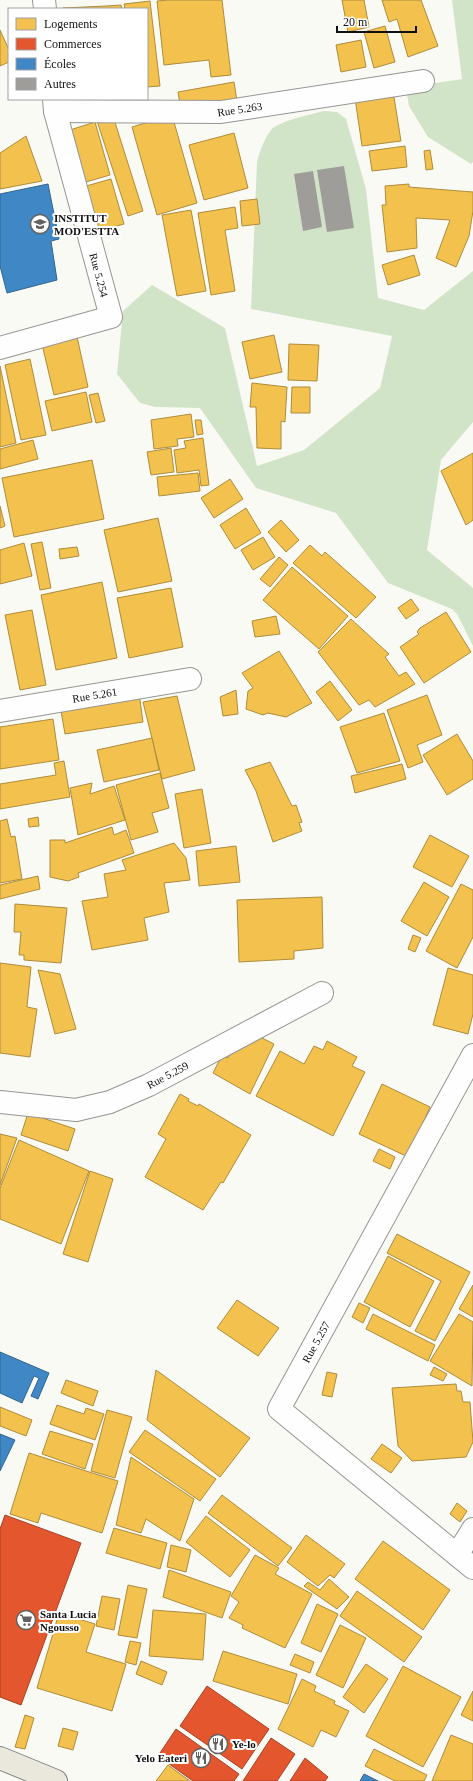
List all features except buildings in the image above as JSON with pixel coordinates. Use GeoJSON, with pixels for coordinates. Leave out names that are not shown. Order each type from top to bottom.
{"type":"FeatureCollection","features":[{"type":"Feature","properties":{"kind":"main road"},"geometry":{"type":"LineString","coordinates":[[0,1758],[56,1781]]}},
{"type":"Feature","properties":{"kind":"street","name":"Rue 5.263"},"geometry":{"type":"LineString","coordinates":[[54,105],[221,112],[423,81]]}},
{"type":"Feature","properties":{"kind":"street","name":"Rue 5.254"},"geometry":{"type":"LineString","coordinates":[[0,348],[111,318],[54,105]]}},
{"type":"Feature","properties":{"kind":"street","name":"Rue 5.261"},"geometry":{"type":"LineString","coordinates":[[0,711],[190,679]]}},
{"type":"Feature","properties":{"kind":"street","name":"Rue 5.259"},"geometry":{"type":"LineString","coordinates":[[0,1102],[76,1110],[110,1102],[149,1085],[322,993]]}},
{"type":"Feature","properties":{"kind":"street","name":"Rue 5.257"},"geometry":{"type":"LineString","coordinates":[[465,1562],[279,1410],[473,1055]]}},
{"type":"Feature","properties":{"kind":"street"},"geometry":{"type":"LineString","coordinates":[[465,1562],[473,1529]]}},
{"type":"Feature","properties":{"kind":"green space"},"geometry":{"type":"Polygon","coordinates":[[[452,0],[473,0],[473,162],[471,164],[428,137],[409,106],[407,94],[416,86],[462,79],[452,0]]]}},
{"type":"Feature","properties":{"kind":"green space"},"geometry":{"type":"Polygon","coordinates":[[[324,111],[337,112],[346,119],[366,189],[378,298],[424,310],[473,271],[473,422],[441,460],[427,550],[473,588],[473,646],[457,614],[452,609],[388,583],[336,513],[256,488],[200,408],[155,407],[140,403],[117,374],[123,311],[152,285],[225,328],[257,466],[304,450],[380,388],[392,336],[251,309],[257,162],[261,149],[271,130],[275,127],[288,121],[324,111]]]}},
{"type":"Feature","properties":{"kind":"place","name":"INSTITUT MOD'ESTTA"},"geometry":{"type":"Point","coordinates":[40,224]}},
{"type":"Feature","properties":{"kind":"place","name":"Santa Lucia Ngousso"},"geometry":{"type":"Point","coordinates":[26,1620]}},
{"type":"Feature","properties":{"kind":"place","name":"Ye-lo"},"geometry":{"type":"Point","coordinates":[218,1744]}},
{"type":"Feature","properties":{"kind":"place","name":"Yelo Eateri"},"geometry":{"type":"Point","coordinates":[201,1758]}}]}
